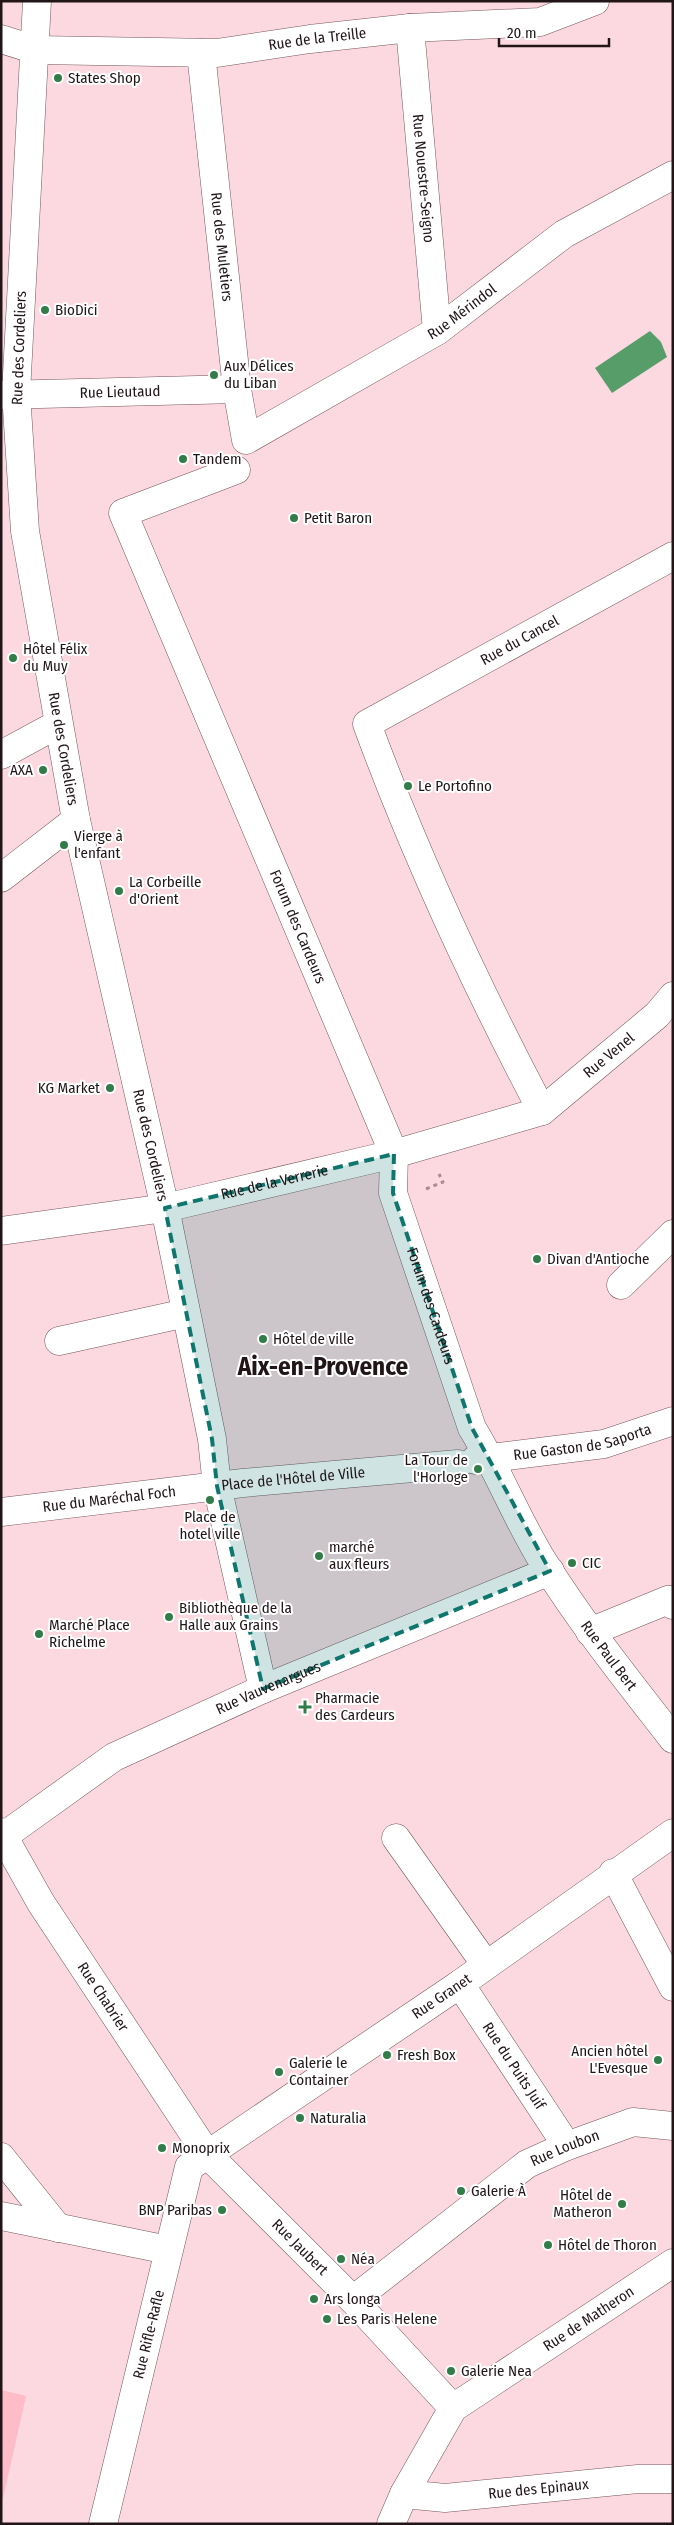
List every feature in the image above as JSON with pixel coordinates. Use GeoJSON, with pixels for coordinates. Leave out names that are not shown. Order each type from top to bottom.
{"type":"FeatureCollection","features":[{"type":"Feature","properties":{"kind":"street","name":"Rue des Cordeliers"},"geometry":{"type":"LineString","coordinates":[[38,1],[36,50],[8,394],[25,532],[76,820],[165,1208],[212,1439],[217,1486]]}},
{"type":"Feature","properties":{"kind":"street","name":"Rue de la Treille"},"geometry":{"type":"LineString","coordinates":[[1,39],[36,50],[217,53],[310,38],[410,28],[540,22],[595,1]]}},
{"type":"Feature","properties":{"kind":"street","name":"Rue Nouestre-Seigno"},"geometry":{"type":"LineString","coordinates":[[410,28],[437,331]]}},
{"type":"Feature","properties":{"kind":"street","name":"Rue des Muletiers"},"geometry":{"type":"LineString","coordinates":[[201,53],[238,389],[246,440]]}},
{"type":"Feature","properties":{"kind":"street","name":"Rue Mérindol"},"geometry":{"type":"LineString","coordinates":[[246,440],[437,331],[564,234],[673,175]]}},
{"type":"Feature","properties":{"kind":"street","name":"Rue Lieutaud"},"geometry":{"type":"LineString","coordinates":[[8,394],[238,389]]}},
{"type":"Feature","properties":{"kind":"street","name":"Forum des Cardeurs"},"geometry":{"type":"LineString","coordinates":[[236,470],[123,513],[394,1154],[393,1193],[472,1428],[474,1461]]}},
{"type":"Feature","properties":{"kind":"street","name":"Rue du Cancel"},"geometry":{"type":"LineString","coordinates":[[542,1112],[489,1011],[390,786],[366,724],[673,556]]}},
{"type":"Feature","properties":{"kind":"street"},"geometry":{"type":"LineString","coordinates":[[1,755],[58,724]]}},
{"type":"Feature","properties":{"kind":"street"},"geometry":{"type":"LineString","coordinates":[[1,878],[76,820]]}},
{"type":"Feature","properties":{"kind":"street","name":"Rue Venel"},"geometry":{"type":"LineString","coordinates":[[542,1112],[657,1015],[673,996]]}},
{"type":"Feature","properties":{"kind":"street","name":"Rue de la Verrerie"},"geometry":{"type":"LineString","coordinates":[[1,1231],[165,1208],[394,1154],[542,1112]]}},
{"type":"Feature","properties":{"kind":"street"},"geometry":{"type":"LineString","coordinates":[[621,1284],[673,1234]]}},
{"type":"Feature","properties":{"kind":"street"},"geometry":{"type":"LineString","coordinates":[[59,1341],[186,1313]]}},
{"type":"Feature","properties":{"kind":"street","name":"Rue Gaston de Saporta"},"geometry":{"type":"LineString","coordinates":[[474,1461],[604,1444],[673,1421]]}},
{"type":"Feature","properties":{"kind":"street"},"geometry":{"type":"LineString","coordinates":[[474,1461],[550,1571]]}},
{"type":"Feature","properties":{"kind":"street","name":"Place de l'Hôtel de Ville"},"geometry":{"type":"LineString","coordinates":[[262,1690],[217,1486],[474,1461]]}},
{"type":"Feature","properties":{"kind":"street","name":"Rue du Maréchal Foch"},"geometry":{"type":"LineString","coordinates":[[1,1512],[217,1486]]}},
{"type":"Feature","properties":{"kind":"street","name":"Rue Paul Bert"},"geometry":{"type":"LineString","coordinates":[[550,1571],[590,1632],[673,1739]]}},
{"type":"Feature","properties":{"kind":"street","name":"Rue Vauvenargues"},"geometry":{"type":"LineString","coordinates":[[2,1835],[114,1757],[262,1690],[550,1571]]}},
{"type":"Feature","properties":{"kind":"street"},"geometry":{"type":"LineString","coordinates":[[590,1632],[668,1600],[673,1606]]}},
{"type":"Feature","properties":{"kind":"street","name":"Rue Granet"},"geometry":{"type":"LineString","coordinates":[[207,2154],[460,1984],[673,1833]]}},
{"type":"Feature","properties":{"kind":"street","name":"Rue Chabrier"},"geometry":{"type":"LineString","coordinates":[[2,1835],[41,1903],[207,2154]]}},
{"type":"Feature","properties":{"kind":"street"},"geometry":{"type":"LineString","coordinates":[[396,1838],[486,1965]]}},
{"type":"Feature","properties":{"kind":"street"},"geometry":{"type":"LineString","coordinates":[[613,1874],[673,1987]]}},
{"type":"Feature","properties":{"kind":"street","name":"Rue du Puits Juif"},"geometry":{"type":"LineString","coordinates":[[460,1984],[568,2146]]}},
{"type":"Feature","properties":{"kind":"street","name":"Rue Loubon"},"geometry":{"type":"LineString","coordinates":[[353,2300],[527,2164],[568,2146],[633,2122],[673,2126]]}},
{"type":"Feature","properties":{"kind":"street","name":"Rue Rifle-Rafle"},"geometry":{"type":"LineString","coordinates":[[103,2524],[189,2167],[207,2154]]}},
{"type":"Feature","properties":{"kind":"street","name":"Rue Jaubert"},"geometry":{"type":"LineString","coordinates":[[207,2154],[353,2300],[453,2408]]}},
{"type":"Feature","properties":{"kind":"street"},"geometry":{"type":"LineString","coordinates":[[1,2157],[58,2228]]}},
{"type":"Feature","properties":{"kind":"street"},"geometry":{"type":"LineString","coordinates":[[10,2218],[168,2250]]}},
{"type":"Feature","properties":{"kind":"street","name":"Rue de Matheron"},"geometry":{"type":"LineString","coordinates":[[453,2408],[673,2263]]}},
{"type":"Feature","properties":{"kind":"street"},"geometry":{"type":"LineString","coordinates":[[391,2524],[404,2494],[453,2408]]}},
{"type":"Feature","properties":{"kind":"street","name":"Rue des Epinaux"},"geometry":{"type":"LineString","coordinates":[[404,2494],[445,2498],[638,2479],[673,2478]]}},
{"type":"Feature","properties":{"kind":"highlighted area"},"geometry":{"type":"Polygon","coordinates":[[[394,1154],[393,1193],[472,1428],[550,1571],[263,1689],[217,1486],[212,1439],[165,1208],[394,1154]]]}},
{"type":"Feature","properties":{"kind":"shaded area"},"geometry":{"type":"Polygon","coordinates":[[[650,331],[661,342],[667,357],[612,393],[595,368],[650,331]]]}},
{"type":"Feature","properties":{"kind":"shaded area"},"geometry":{"type":"Polygon","coordinates":[[[1,2390],[26,2396],[3,2498],[1,2498],[1,2390]]]}},
{"type":"Feature","properties":{"kind":"place","name":"States Shop"},"geometry":{"type":"Point","coordinates":[58,78]}},
{"type":"Feature","properties":{"kind":"place","name":"BioDici"},"geometry":{"type":"Point","coordinates":[45,310]}},
{"type":"Feature","properties":{"kind":"place","name":"Aux Délices du Liban"},"geometry":{"type":"Point","coordinates":[214,375]}},
{"type":"Feature","properties":{"kind":"place","name":"Tandem"},"geometry":{"type":"Point","coordinates":[183,459]}},
{"type":"Feature","properties":{"kind":"place","name":"Petit Baron"},"geometry":{"type":"Point","coordinates":[294,518]}},
{"type":"Feature","properties":{"kind":"place","name":"Hôtel Félix du Muy"},"geometry":{"type":"Point","coordinates":[13,658]}},
{"type":"Feature","properties":{"kind":"place","name":"AXA"},"geometry":{"type":"Point","coordinates":[43,770]}},
{"type":"Feature","properties":{"kind":"place","name":"Le Portofino"},"geometry":{"type":"Point","coordinates":[408,786]}},
{"type":"Feature","properties":{"kind":"place","name":"Vierge à l'enfant"},"geometry":{"type":"Point","coordinates":[64,845]}},
{"type":"Feature","properties":{"kind":"place","name":"La Corbeille d'Orient"},"geometry":{"type":"Point","coordinates":[119,891]}},
{"type":"Feature","properties":{"kind":"place","name":"KG Market"},"geometry":{"type":"Point","coordinates":[110,1088]}},
{"type":"Feature","properties":{"kind":"place","name":"Divan d'Antioche"},"geometry":{"type":"Point","coordinates":[537,1259]}},
{"type":"Feature","properties":{"kind":"place","name":"Hôtel de ville"},"geometry":{"type":"Point","coordinates":[263,1339]}},
{"type":"Feature","properties":{"kind":"place","name":"La Tour de l'Horloge"},"geometry":{"type":"Point","coordinates":[478,1469]}},
{"type":"Feature","properties":{"kind":"place","name":"Place de hotel ville"},"geometry":{"type":"Point","coordinates":[210,1500]}},
{"type":"Feature","properties":{"kind":"place","name":"marché aux fleurs"},"geometry":{"type":"Point","coordinates":[319,1556]}},
{"type":"Feature","properties":{"kind":"place","name":"CIC"},"geometry":{"type":"Point","coordinates":[572,1563]}},
{"type":"Feature","properties":{"kind":"place","name":"Bibliothèque de la Halle aux Grains"},"geometry":{"type":"Point","coordinates":[169,1617]}},
{"type":"Feature","properties":{"kind":"place","name":"Marché Place Richelme"},"geometry":{"type":"Point","coordinates":[39,1634]}},
{"type":"Feature","properties":{"kind":"place","name":"Pharmacie des Cardeurs"},"geometry":{"type":"Point","coordinates":[305,1707]}},
{"type":"Feature","properties":{"kind":"place","name":"Fresh Box"},"geometry":{"type":"Point","coordinates":[387,2055]}},
{"type":"Feature","properties":{"kind":"place","name":"Ancien hôtel L'Evesque"},"geometry":{"type":"Point","coordinates":[658,2060]}},
{"type":"Feature","properties":{"kind":"place","name":"Galerie le Container"},"geometry":{"type":"Point","coordinates":[279,2072]}},
{"type":"Feature","properties":{"kind":"place","name":"Naturalia"},"geometry":{"type":"Point","coordinates":[300,2118]}},
{"type":"Feature","properties":{"kind":"place","name":"Monoprix"},"geometry":{"type":"Point","coordinates":[162,2148]}},
{"type":"Feature","properties":{"kind":"place","name":"Galerie À"},"geometry":{"type":"Point","coordinates":[461,2191]}},
{"type":"Feature","properties":{"kind":"place","name":"Hôtel de Matheron"},"geometry":{"type":"Point","coordinates":[622,2204]}},
{"type":"Feature","properties":{"kind":"place","name":"BNP Paribas"},"geometry":{"type":"Point","coordinates":[222,2210]}},
{"type":"Feature","properties":{"kind":"place","name":"Hôtel de Thoron"},"geometry":{"type":"Point","coordinates":[548,2245]}},
{"type":"Feature","properties":{"kind":"place","name":"Néa"},"geometry":{"type":"Point","coordinates":[341,2259]}},
{"type":"Feature","properties":{"kind":"place","name":"Ars longa"},"geometry":{"type":"Point","coordinates":[314,2299]}},
{"type":"Feature","properties":{"kind":"place","name":"Les Paris Helene"},"geometry":{"type":"Point","coordinates":[327,2319]}},
{"type":"Feature","properties":{"kind":"place","name":"Galerie Nea"},"geometry":{"type":"Point","coordinates":[451,2371]}},
{"type":"Feature","properties":{"kind":"district","name":"Aix-en-Provence"},"geometry":{"type":"Point","coordinates":[323,1366]}}]}
